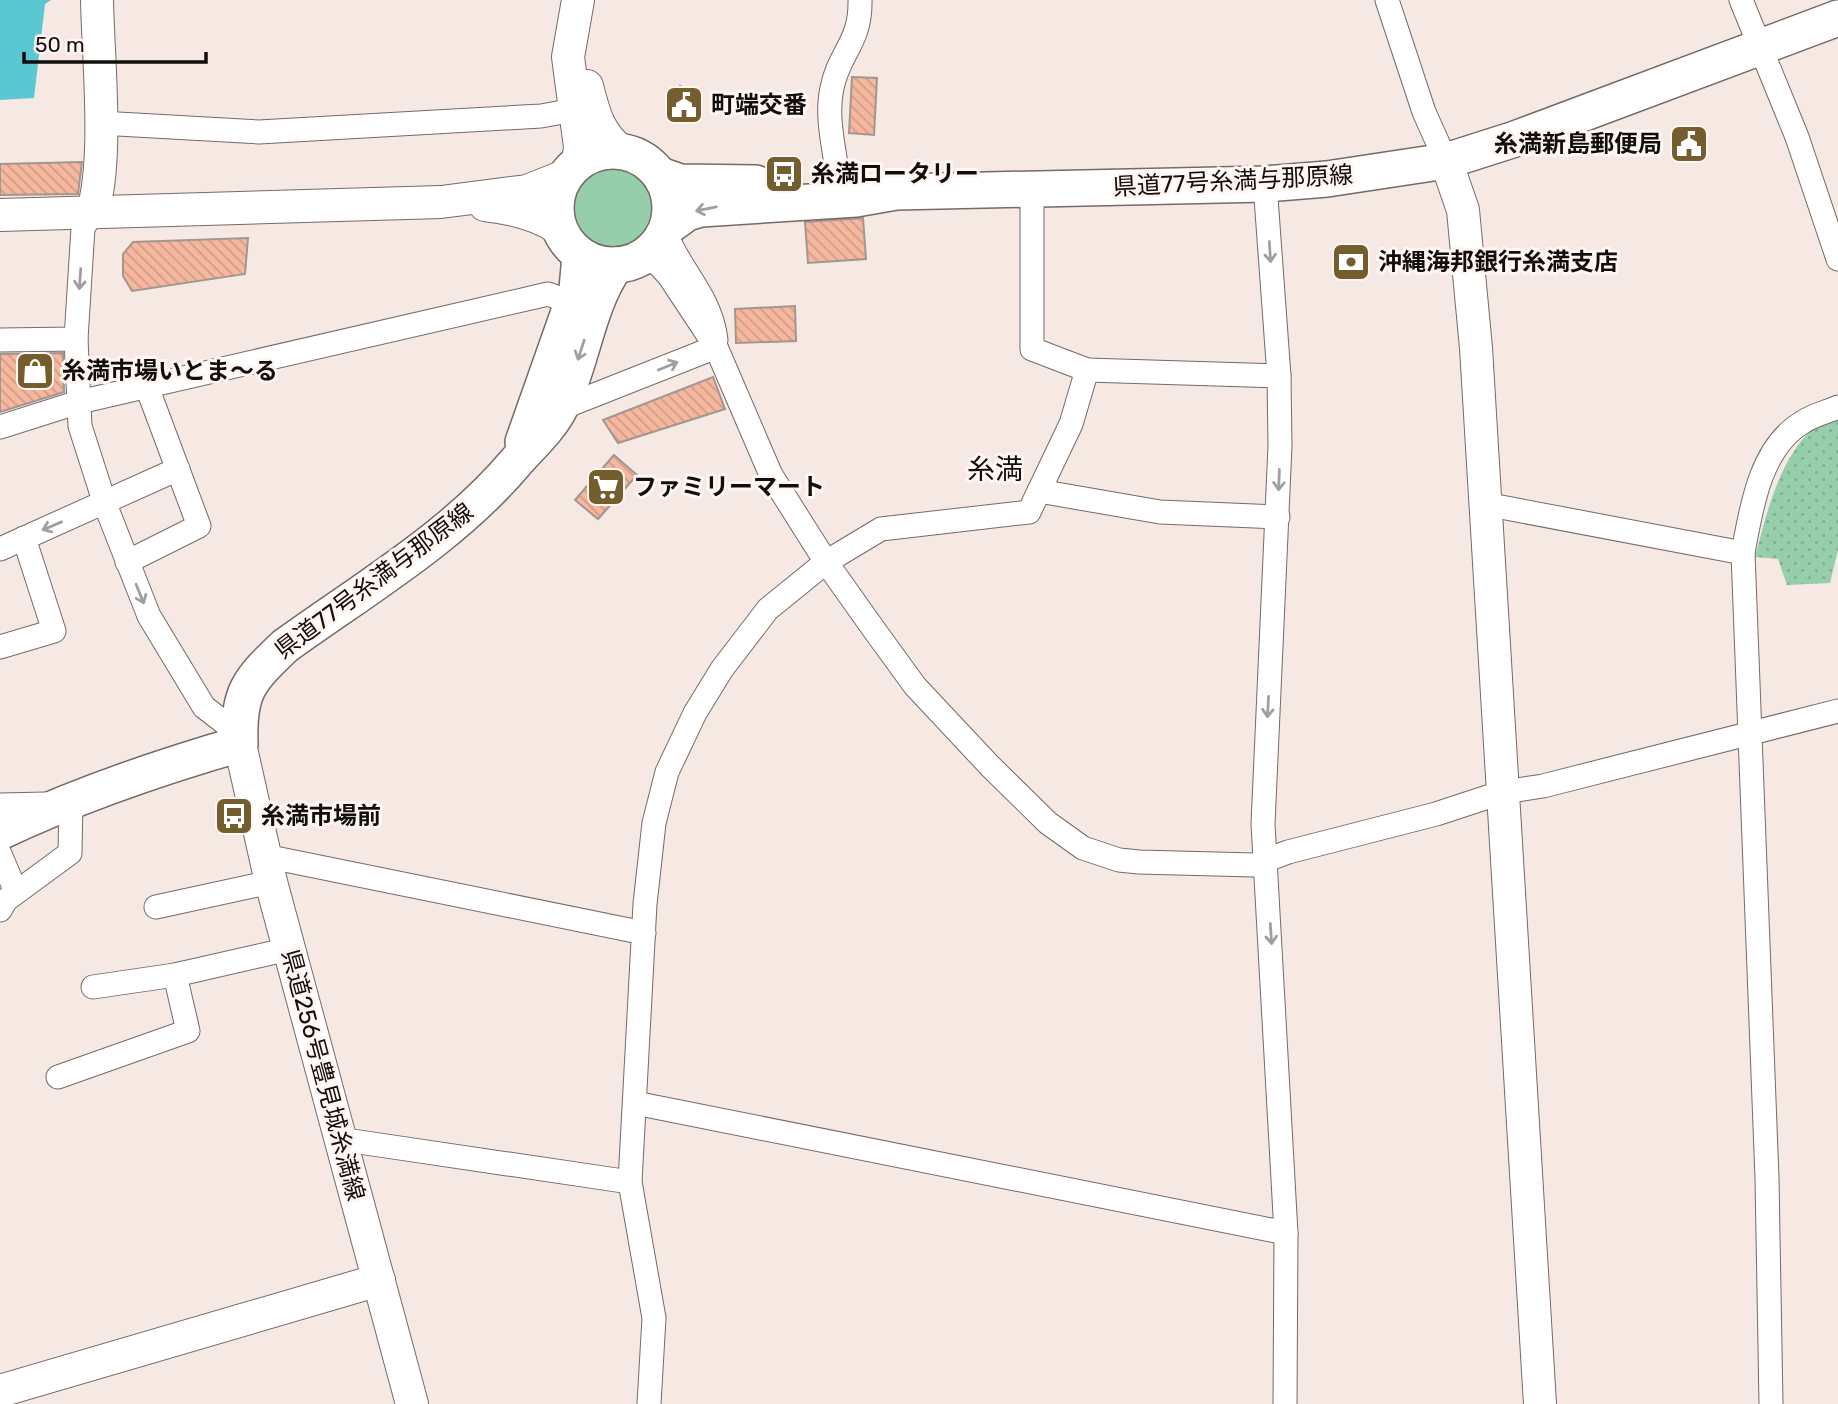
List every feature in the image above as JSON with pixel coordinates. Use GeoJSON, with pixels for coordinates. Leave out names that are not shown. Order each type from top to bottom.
{"type":"FeatureCollection","features":[{"type":"Feature","properties":{"kind":"main road","name":"県道77号糸満与那原線"},"geometry":{"type":"LineString","coordinates":[[660,175],[680,182],[839,186],[895,192],[1265,184],[1326,179],[1446,161],[1515,139],[1838,18]]}},
{"type":"Feature","properties":{"kind":"main road"},"geometry":{"type":"LineString","coordinates":[[607,151],[636,156],[660,175],[670,205],[648,245],[598,263],[570,242],[556,211],[558,192],[572,170],[607,151]]}},
{"type":"Feature","properties":{"kind":"main road","name":"県道77号糸満与那原線"},"geometry":{"type":"LineString","coordinates":[[239,739],[239,710],[249,686],[265,665],[285,646],[463,517],[496,488],[559,409],[606,280],[687,213],[701,209],[856,199],[895,192]]}},
{"type":"Feature","properties":{"kind":"main road","name":"県道77号糸満与那原線"},"geometry":{"type":"LineString","coordinates":[[516,462],[572,303],[570,242]]}},
{"type":"Feature","properties":{"kind":"main road"},"geometry":{"type":"LineString","coordinates":[[0,832],[65,802],[239,739]]}},
{"type":"Feature","properties":{"kind":"street"},"geometry":{"type":"LineString","coordinates":[[97,0],[100,122],[97,197],[83,228],[76,339],[80,426],[105,503],[149,617],[204,707],[239,739]]}},
{"type":"Feature","properties":{"kind":"street"},"geometry":{"type":"LineString","coordinates":[[839,186],[828,108],[832,83],[860,24],[860,0]]}},
{"type":"Feature","properties":{"kind":"street"},"geometry":{"type":"LineString","coordinates":[[1387,0],[1424,112],[1446,161],[1465,225],[1485,503],[1540,1404]]}},
{"type":"Feature","properties":{"kind":"street"},"geometry":{"type":"LineString","coordinates":[[1741,0],[1797,136],[1838,260]]}},
{"type":"Feature","properties":{"kind":"street"},"geometry":{"type":"LineString","coordinates":[[0,215],[441,202],[527,191],[572,170],[580,148],[568,57],[568,41],[577,6]]}},
{"type":"Feature","properties":{"kind":"street"},"geometry":{"type":"LineString","coordinates":[[577,6],[585,76],[597,122],[609,142],[622,152]]}},
{"type":"Feature","properties":{"kind":"street"},"geometry":{"type":"LineString","coordinates":[[100,122],[259,132],[541,116],[574,110]]}},
{"type":"Feature","properties":{"kind":"street"},"geometry":{"type":"LineString","coordinates":[[1265,184],[1279,376],[1278,517],[1265,777],[1266,860],[1286,1233],[1285,1404]]}},
{"type":"Feature","properties":{"kind":"street"},"geometry":{"type":"LineString","coordinates":[[1032,190],[1032,349],[1087,370],[1279,376]]}},
{"type":"Feature","properties":{"kind":"street"},"geometry":{"type":"LineString","coordinates":[[441,202],[492,206],[548,220],[570,242]]}},
{"type":"Feature","properties":{"kind":"street"},"geometry":{"type":"LineString","coordinates":[[648,245],[673,252],[708,305],[716,347]]}},
{"type":"Feature","properties":{"kind":"street"},"geometry":{"type":"LineString","coordinates":[[648,245],[716,347],[771,475],[826,562],[915,686],[1027,805],[1068,839],[1101,855],[1139,862],[1241,866],[1503,792],[1544,786],[1838,711]]}},
{"type":"Feature","properties":{"kind":"street"},"geometry":{"type":"LineString","coordinates":[[0,427],[79,402],[548,294],[572,303]]}},
{"type":"Feature","properties":{"kind":"street"},"geometry":{"type":"LineString","coordinates":[[0,340],[76,339]]}},
{"type":"Feature","properties":{"kind":"street"},"geometry":{"type":"LineString","coordinates":[[559,409],[716,347]]}},
{"type":"Feature","properties":{"kind":"street"},"geometry":{"type":"LineString","coordinates":[[649,1404],[654,1318],[630,1182],[644,933],[654,823],[667,772],[695,713],[722,669],[768,609],[826,562],[881,529],[1029,512],[1071,424],[1087,370]]}},
{"type":"Feature","properties":{"kind":"street"},"geometry":{"type":"LineString","coordinates":[[127,562],[199,526],[147,387]]}},
{"type":"Feature","properties":{"kind":"street"},"geometry":{"type":"LineString","coordinates":[[1771,1404],[1767,1178],[1743,552],[1755,491],[1768,463],[1801,422],[1838,407]]}},
{"type":"Feature","properties":{"kind":"street"},"geometry":{"type":"LineString","coordinates":[[0,549],[178,469]]}},
{"type":"Feature","properties":{"kind":"street"},"geometry":{"type":"LineString","coordinates":[[1039,491],[1160,512],[1278,517]]}},
{"type":"Feature","properties":{"kind":"street"},"geometry":{"type":"LineString","coordinates":[[1485,503],[1743,552]]}},
{"type":"Feature","properties":{"kind":"street"},"geometry":{"type":"LineString","coordinates":[[0,647],[54,631],[24,538]]}},
{"type":"Feature","properties":{"kind":"street","name":"県道256号豊見城糸満線"},"geometry":{"type":"LineString","coordinates":[[239,739],[268,869],[412,1404]]}},
{"type":"Feature","properties":{"kind":"street"},"geometry":{"type":"LineString","coordinates":[[0,805],[65,802],[70,853],[16,892],[0,910]]}},
{"type":"Feature","properties":{"kind":"street"},"geometry":{"type":"LineString","coordinates":[[0,855],[16,892]]}},
{"type":"Feature","properties":{"kind":"street"},"geometry":{"type":"LineString","coordinates":[[156,907],[268,869],[644,933]]}},
{"type":"Feature","properties":{"kind":"street"},"geometry":{"type":"LineString","coordinates":[[93,987],[175,975],[289,949]]}},
{"type":"Feature","properties":{"kind":"street"},"geometry":{"type":"LineString","coordinates":[[58,1077],[188,1031],[175,975]]}},
{"type":"Feature","properties":{"kind":"street"},"geometry":{"type":"LineString","coordinates":[[635,1103],[1286,1233]]}},
{"type":"Feature","properties":{"kind":"street"},"geometry":{"type":"LineString","coordinates":[[339,1139],[630,1182]]}},
{"type":"Feature","properties":{"kind":"street"},"geometry":{"type":"LineString","coordinates":[[0,1391],[379,1280]]}},
{"type":"Feature","properties":{"kind":"green space"},"geometry":{"type":"Polygon","coordinates":[[[613,161],[631,165],[646,175],[656,190],[660,208],[656,226],[646,241],[631,251],[613,255],[595,251],[580,241],[570,226],[566,208],[570,190],[580,175],[595,165],[613,161]]]}},
{"type":"Feature","properties":{"kind":"green space"},"geometry":{"type":"Polygon","coordinates":[[[1838,412],[1838,550],[1830,583],[1787,585],[1778,559],[1755,557],[1766,516],[1782,474],[1804,437],[1838,412]]]}},
{"type":"Feature","properties":{"kind":"water"},"geometry":{"type":"Polygon","coordinates":[[[0,0],[51,0],[45,4],[34,98],[0,100],[0,0]]]}},
{"type":"Feature","properties":{"kind":"building"},"geometry":{"type":"Polygon","coordinates":[[[852,77],[877,78],[874,135],[849,133],[852,77]]]}},
{"type":"Feature","properties":{"kind":"building","name":"町端交番"},"geometry":{"type":"Polygon","coordinates":[[[680,86],[701,96],[688,123],[668,113],[680,86]]]}},
{"type":"Feature","properties":{"kind":"building"},"geometry":{"type":"Polygon","coordinates":[[[82,162],[78,194],[0,195],[0,164],[82,162]]]}},
{"type":"Feature","properties":{"kind":"building"},"geometry":{"type":"Polygon","coordinates":[[[863,218],[866,259],[808,263],[805,222],[863,218]]]}},
{"type":"Feature","properties":{"kind":"building"},"geometry":{"type":"Polygon","coordinates":[[[248,238],[245,274],[132,291],[123,276],[123,254],[133,242],[248,238]]]}},
{"type":"Feature","properties":{"kind":"building"},"geometry":{"type":"Polygon","coordinates":[[[795,306],[796,341],[736,343],[735,309],[795,306]]]}},
{"type":"Feature","properties":{"kind":"building","name":"糸満市場いとま～る"},"geometry":{"type":"Polygon","coordinates":[[[63,353],[64,392],[0,412],[0,354],[63,353]]]}},
{"type":"Feature","properties":{"kind":"building"},"geometry":{"type":"Polygon","coordinates":[[[713,377],[725,409],[618,443],[603,420],[713,377]]]}},
{"type":"Feature","properties":{"kind":"building","name":"ファミリーマート"},"geometry":{"type":"Polygon","coordinates":[[[614,455],[637,475],[598,519],[575,500],[614,455]]]}},
{"type":"Feature","properties":{"kind":"place","name":"町端交番"},"geometry":{"type":"Point","coordinates":[684,105]}},
{"type":"Feature","properties":{"kind":"place","name":"糸満新島郵便局"},"geometry":{"type":"Point","coordinates":[1689,144]}},
{"type":"Feature","properties":{"kind":"place","name":"糸満ロータリー"},"geometry":{"type":"Point","coordinates":[784,174]}},
{"type":"Feature","properties":{"kind":"place","name":"沖縄海邦銀行糸満支店"},"geometry":{"type":"Point","coordinates":[1351,262]}},
{"type":"Feature","properties":{"kind":"place","name":"糸満市場いとま～る"},"geometry":{"type":"Point","coordinates":[35,371]}},
{"type":"Feature","properties":{"kind":"place","name":"ファミリーマート"},"geometry":{"type":"Point","coordinates":[606,487]}},
{"type":"Feature","properties":{"kind":"place","name":"糸満市場前"},"geometry":{"type":"Point","coordinates":[234,816]}},
{"type":"Feature","properties":{"kind":"district","name":"糸満"},"geometry":{"type":"Point","coordinates":[995,469]}}]}
